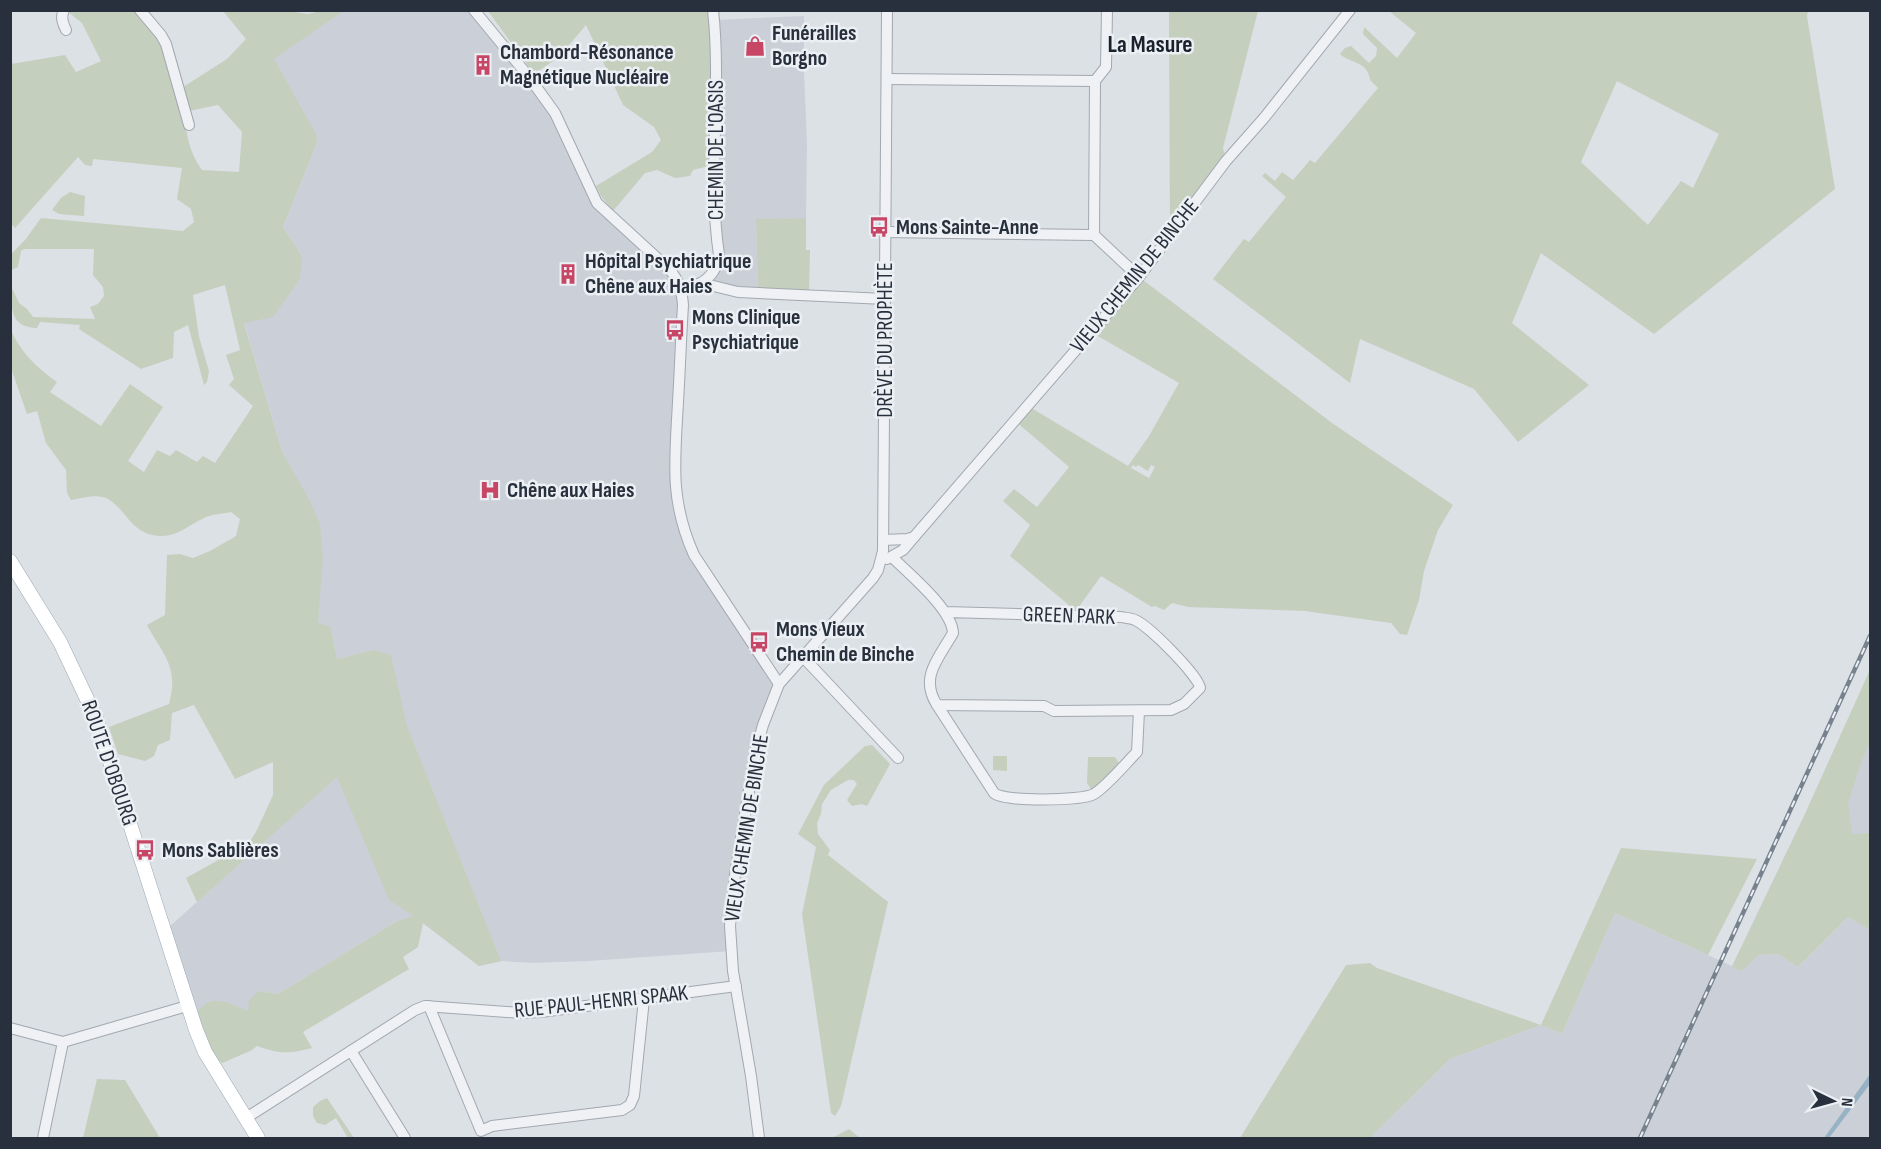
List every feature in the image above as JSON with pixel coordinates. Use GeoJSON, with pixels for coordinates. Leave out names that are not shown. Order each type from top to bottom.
{"type":"FeatureCollection","features":[{"type":"Feature","properties":{"kind":"main road","name":"ROUTE D'OBOURG"},"geometry":{"type":"LineString","coordinates":[[10,561],[60,642],[96,718],[187,1006],[205,1052],[258,1138]]}},
{"type":"Feature","properties":{"kind":"street"},"geometry":{"type":"LineString","coordinates":[[64,10],[62,23],[66,30]]}},
{"type":"Feature","properties":{"kind":"street"},"geometry":{"type":"LineString","coordinates":[[140,10],[166,44],[189,125]]}},
{"type":"Feature","properties":{"kind":"street"},"geometry":{"type":"LineString","coordinates":[[474,10],[529,77],[555,113],[597,203],[669,269],[681,289],[683,305],[675,482],[679,514],[694,555],[779,684]]}},
{"type":"Feature","properties":{"kind":"street","name":"CHEMIN DE L'OASIS"},"geometry":{"type":"LineString","coordinates":[[701,283],[711,275],[718,263],[713,193],[716,76],[713,10]]}},
{"type":"Feature","properties":{"kind":"street","name":"DRÈVE DU PROPHÈTE"},"geometry":{"type":"LineString","coordinates":[[881,562],[887,10]]}},
{"type":"Feature","properties":{"kind":"street"},"geometry":{"type":"LineString","coordinates":[[1094,235],[1095,81],[1106,68],[1107,10]]}},
{"type":"Feature","properties":{"kind":"street","name":"VIEUX CHEMIN DE BINCHE"},"geometry":{"type":"LineString","coordinates":[[759,1138],[752,1076],[731,951],[730,926],[735,875],[755,754],[763,725],[779,684],[873,578],[881,562],[903,550],[1139,277],[1226,161],[1264,118],[1350,10]]}},
{"type":"Feature","properties":{"kind":"street"},"geometry":{"type":"LineString","coordinates":[[886,79],[1095,81]]}},
{"type":"Feature","properties":{"kind":"street"},"geometry":{"type":"LineString","coordinates":[[885,232],[1094,235],[1139,277]]}},
{"type":"Feature","properties":{"kind":"street"},"geometry":{"type":"LineString","coordinates":[[681,289],[701,283],[738,292],[885,299]]}},
{"type":"Feature","properties":{"kind":"street"},"geometry":{"type":"LineString","coordinates":[[883,540],[914,537]]}},
{"type":"Feature","properties":{"kind":"street"},"geometry":{"type":"LineString","coordinates":[[892,557],[946,612],[953,625],[953,633],[929,675],[932,697],[994,793],[999,797],[1079,799],[1094,794],[1137,752],[1139,711]]}},
{"type":"Feature","properties":{"kind":"street","name":"GREEN PARK"},"geometry":{"type":"LineString","coordinates":[[937,705],[1044,706],[1054,711],[1171,710],[1178,708],[1200,688],[1199,682],[1189,670],[1154,634],[1134,619],[946,612]]}},
{"type":"Feature","properties":{"kind":"street"},"geometry":{"type":"LineString","coordinates":[[803,657],[898,758]]}},
{"type":"Feature","properties":{"kind":"street","name":"RUE PAUL-HENRI SPAAK"},"geometry":{"type":"LineString","coordinates":[[246,1118],[415,1010],[429,1006],[521,1013],[541,1012],[736,986]]}},
{"type":"Feature","properties":{"kind":"street"},"geometry":{"type":"LineString","coordinates":[[429,1006],[481,1131],[492,1126],[622,1110],[630,1105],[634,1096],[644,999]]}},
{"type":"Feature","properties":{"kind":"street"},"geometry":{"type":"LineString","coordinates":[[10,1028],[63,1042],[187,1006]]}},
{"type":"Feature","properties":{"kind":"street"},"geometry":{"type":"LineString","coordinates":[[43,1138],[63,1042]]}},
{"type":"Feature","properties":{"kind":"street"},"geometry":{"type":"LineString","coordinates":[[351,1051],[405,1138]]}},
{"type":"Feature","properties":{"kind":"shaded area","name":"Chêne aux Haies"},"geometry":{"type":"Polygon","coordinates":[[[344,11],[474,11],[555,113],[597,203],[681,289],[675,455],[685,535],[779,684],[755,754],[731,951],[589,961],[533,963],[501,961],[479,966],[415,917],[397,921],[278,994],[258,991],[252,1050],[222,1063],[205,1040],[169,927],[337,776],[373,650],[337,659],[331,627],[318,622],[295,475],[282,451],[244,322],[302,256],[283,227],[317,143],[315,134],[273,59],[344,11]]]}},
{"type":"Feature","properties":{"kind":"shaded area"},"geometry":{"type":"Polygon","coordinates":[[[804,16],[806,218],[756,220],[758,293],[701,283],[716,268],[714,20],[804,16]]]}},
{"type":"Feature","properties":{"kind":"shaded area"},"geometry":{"type":"Polygon","coordinates":[[[1870,670],[1870,924],[1813,882],[1742,971],[1759,955],[1777,954],[1798,967],[1848,917],[1870,930],[1870,1138],[1370,1138],[1450,1059],[1541,1025],[1562,1034],[1615,913],[1732,966],[1805,814],[1870,670]]]}},
{"type":"Feature","properties":{"kind":"green space"},"geometry":{"type":"Polygon","coordinates":[[[281,10],[308,14],[320,11],[344,11],[274,59],[316,134],[317,143],[283,227],[302,256],[300,279],[273,317],[244,323],[282,451],[320,524],[323,558],[318,622],[331,627],[337,659],[373,650],[391,655],[407,726],[501,961],[479,966],[423,923],[418,947],[403,957],[409,969],[303,1032],[312,1048],[284,1052],[257,1046],[222,1063],[212,1054],[203,1034],[196,1014],[202,1007],[214,1001],[220,1001],[248,1011],[249,1001],[258,991],[278,994],[397,921],[414,916],[389,900],[337,777],[197,902],[186,878],[249,843],[273,795],[273,762],[235,779],[194,705],[172,713],[170,740],[158,745],[154,756],[145,761],[118,754],[109,727],[169,704],[172,691],[171,671],[147,625],[165,615],[167,555],[180,554],[193,558],[210,551],[236,536],[240,519],[231,512],[214,515],[167,536],[151,535],[136,527],[115,504],[104,497],[71,500],[67,493],[66,470],[46,443],[37,411],[27,414],[11,368],[10,328],[30,359],[57,382],[50,392],[101,426],[130,384],[163,407],[128,461],[144,472],[157,450],[170,456],[176,450],[197,462],[203,456],[215,463],[253,406],[229,385],[234,379],[226,355],[240,350],[225,285],[193,295],[199,337],[209,371],[207,382],[204,385],[188,325],[174,332],[173,358],[141,369],[79,329],[80,325],[40,322],[37,328],[28,327],[17,320],[14,315],[11,286],[19,303],[33,317],[95,319],[90,307],[98,304],[104,296],[103,287],[93,275],[94,249],[24,249],[21,251],[18,267],[11,270],[11,254],[41,218],[183,231],[194,222],[191,209],[177,199],[182,168],[93,159],[92,166],[85,165],[78,157],[15,228],[10,222],[11,64],[65,55],[76,72],[101,61],[82,23],[67,11],[140,11],[161,35],[180,89],[227,59],[246,39],[223,11],[281,10]],[[218,105],[184,112],[191,149],[202,170],[239,172],[242,132],[218,105]]]}},
{"type":"Feature","properties":{"kind":"green space"},"geometry":{"type":"Polygon","coordinates":[[[488,11],[713,11],[713,165],[693,170],[690,176],[675,178],[657,170],[645,173],[613,211],[596,186],[652,152],[661,140],[654,127],[623,105],[586,25],[559,57],[534,74],[488,11]]]}},
{"type":"Feature","properties":{"kind":"green space"},"geometry":{"type":"Polygon","coordinates":[[[1169,11],[1258,11],[1223,148],[1226,161],[1170,237],[1169,11]]]}},
{"type":"Feature","properties":{"kind":"green space"},"geometry":{"type":"Polygon","coordinates":[[[1389,11],[1808,11],[1835,189],[1654,334],[1541,253],[1512,323],[1589,385],[1518,442],[1474,389],[1360,339],[1350,383],[1213,279],[1244,239],[1249,242],[1286,197],[1262,176],[1265,173],[1275,181],[1282,172],[1293,180],[1310,160],[1315,163],[1378,88],[1370,80],[1363,66],[1340,54],[1345,48],[1351,46],[1369,63],[1376,56],[1377,48],[1363,34],[1364,27],[1397,58],[1416,33],[1389,11]],[[1617,81],[1581,162],[1648,225],[1681,181],[1693,188],[1719,134],[1617,81]]]}},
{"type":"Feature","properties":{"kind":"green space"},"geometry":{"type":"Polygon","coordinates":[[[70,192],[85,196],[84,216],[59,214],[52,210],[61,198],[70,192]]]}},
{"type":"Feature","properties":{"kind":"green space"},"geometry":{"type":"Polygon","coordinates":[[[806,218],[806,250],[810,250],[809,295],[758,293],[756,219],[806,218]]]}},
{"type":"Feature","properties":{"kind":"green space"},"geometry":{"type":"Polygon","coordinates":[[[1139,277],[1332,423],[1453,505],[1438,530],[1424,571],[1419,600],[1407,635],[1400,634],[1391,623],[1305,611],[1188,607],[1172,603],[1164,610],[1152,607],[1101,576],[1076,611],[1010,556],[1030,525],[1003,501],[1014,489],[1037,507],[1069,467],[1015,421],[1028,406],[1128,466],[1149,436],[1179,383],[1091,332],[1139,277]],[[1133,465],[1131,468],[1149,478],[1155,467],[1151,465],[1148,471],[1138,465],[1136,467],[1133,465]]]}},
{"type":"Feature","properties":{"kind":"green space"},"geometry":{"type":"Polygon","coordinates":[[[1870,670],[1870,741],[1848,804],[1852,834],[1870,833],[1870,930],[1848,917],[1798,967],[1777,954],[1759,955],[1742,971],[1732,967],[1805,814],[1870,670]]]}},
{"type":"Feature","properties":{"kind":"green space"},"geometry":{"type":"Polygon","coordinates":[[[872,745],[890,764],[867,806],[862,804],[852,806],[847,800],[857,784],[854,780],[848,780],[831,790],[822,804],[817,823],[818,834],[830,850],[828,855],[888,902],[841,1106],[835,1116],[831,1113],[802,914],[816,847],[798,834],[824,785],[865,746],[872,745]]]}},
{"type":"Feature","properties":{"kind":"green space"},"geometry":{"type":"Polygon","coordinates":[[[993,756],[1007,756],[1007,771],[993,770],[993,756]]]}},
{"type":"Feature","properties":{"kind":"green space"},"geometry":{"type":"Polygon","coordinates":[[[1088,757],[1115,757],[1120,765],[1094,794],[1087,783],[1088,757]]]}},
{"type":"Feature","properties":{"kind":"green space"},"geometry":{"type":"Polygon","coordinates":[[[1621,848],[1757,859],[1708,955],[1615,913],[1562,1034],[1541,1025],[1621,848]]]}},
{"type":"Feature","properties":{"kind":"green space"},"geometry":{"type":"Polygon","coordinates":[[[1370,963],[1377,968],[1541,1025],[1450,1059],[1370,1138],[1240,1138],[1346,965],[1370,963]]]}},
{"type":"Feature","properties":{"kind":"green space"},"geometry":{"type":"Polygon","coordinates":[[[97,1079],[125,1080],[160,1138],[83,1138],[97,1079]]]}},
{"type":"Feature","properties":{"kind":"green space"},"geometry":{"type":"Polygon","coordinates":[[[327,1098],[354,1138],[348,1138],[336,1118],[325,1125],[317,1123],[313,1116],[313,1107],[327,1098]]]}},
{"type":"Feature","properties":{"kind":"green space"},"geometry":{"type":"Polygon","coordinates":[[[849,1129],[860,1138],[834,1138],[834,1137],[849,1129]]]}},
{"type":"Feature","properties":{"kind":"water"},"geometry":{"type":"Polygon","coordinates":[[[1870,1074],[1870,1084],[1829,1138],[1824,1138],[1870,1074]]]}},
{"type":"Feature","properties":{"kind":"railway"},"geometry":{"type":"LineString","coordinates":[[1640,1138],[1870,636]]}},
{"type":"Feature","properties":{"kind":"place","name":"Funérailles Borgno"},"geometry":{"type":"Point","coordinates":[755,46]}},
{"type":"Feature","properties":{"kind":"place","name":"Chambord-Résonance Magnétique Nucléaire"},"geometry":{"type":"Point","coordinates":[483,65]}},
{"type":"Feature","properties":{"kind":"place","name":"Mons Sainte-Anne"},"geometry":{"type":"Point","coordinates":[879,227]}},
{"type":"Feature","properties":{"kind":"place","name":"Hôpital Psychiatrique Chêne aux Haies"},"geometry":{"type":"Point","coordinates":[568,274]}},
{"type":"Feature","properties":{"kind":"place","name":"Mons Clinique Psychiatrique"},"geometry":{"type":"Point","coordinates":[675,330]}},
{"type":"Feature","properties":{"kind":"place","name":"Chêne aux Haies"},"geometry":{"type":"Point","coordinates":[490,490]}},
{"type":"Feature","properties":{"kind":"place","name":"Mons Vieux Chemin de Binche"},"geometry":{"type":"Point","coordinates":[759,642]}},
{"type":"Feature","properties":{"kind":"place","name":"Mons Sablières"},"geometry":{"type":"Point","coordinates":[145,850]}},
{"type":"Feature","properties":{"kind":"district","name":"La Masure"},"geometry":{"type":"Point","coordinates":[1150,44]}}]}
